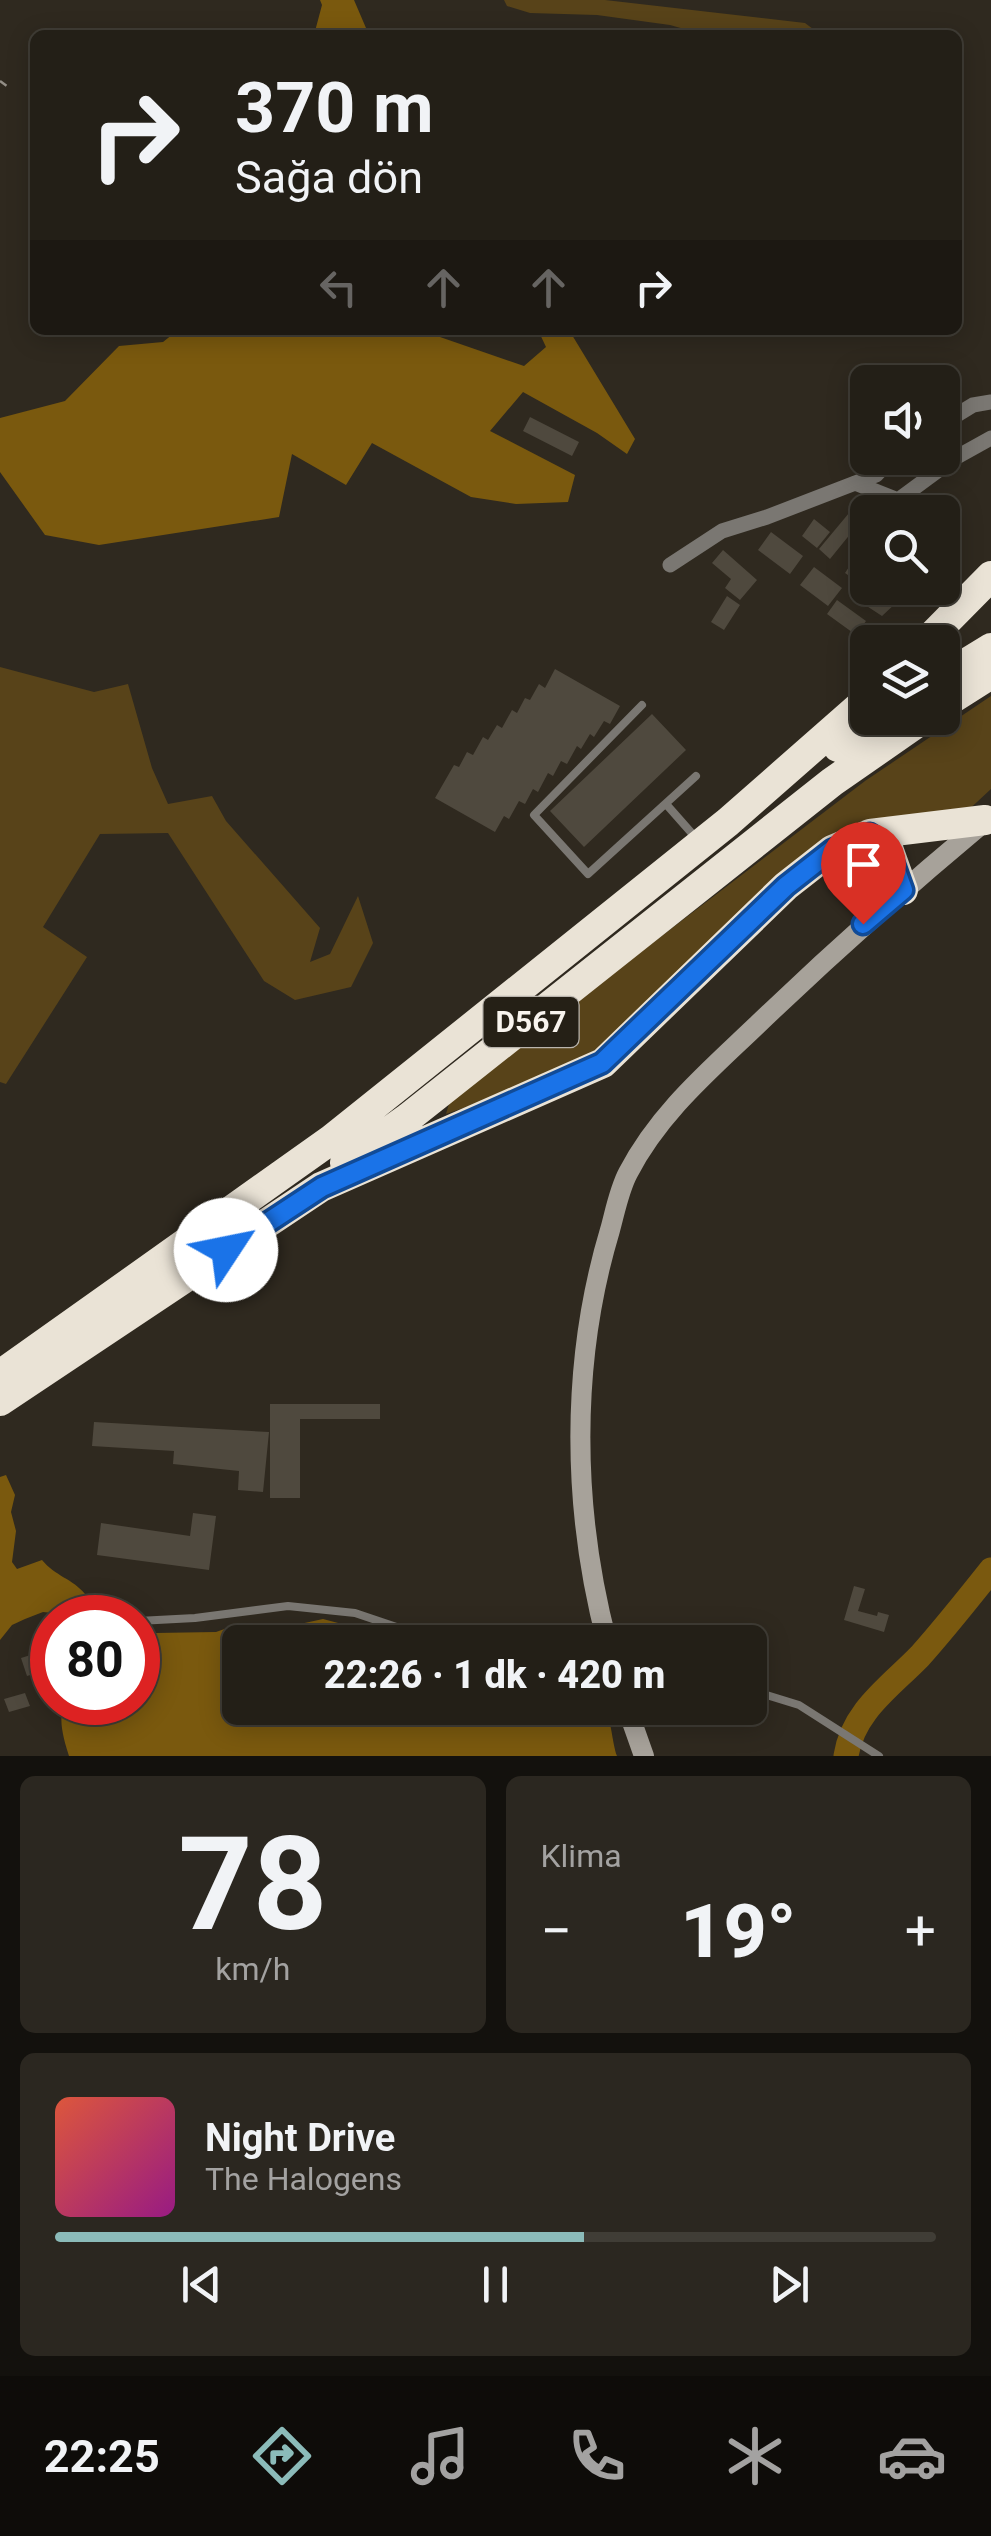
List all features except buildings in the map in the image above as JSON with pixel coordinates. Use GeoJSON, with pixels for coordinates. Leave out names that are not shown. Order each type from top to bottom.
{"type":"FeatureCollection","features":[{"type":"Feature","properties":{"kind":"highway"},"geometry":{"type":"LineString","coordinates":[[943,625],[991,576]]}},
{"type":"Feature","properties":{"kind":"highway"},"geometry":{"type":"LineString","coordinates":[[960,667],[991,648]]}},
{"type":"Feature","properties":{"kind":"highway"},"geometry":{"type":"LineString","coordinates":[[960,694],[991,674]]}},
{"type":"Feature","properties":{"kind":"highway"},"geometry":{"type":"LineString","coordinates":[[728,822],[850,716]]}},
{"type":"Feature","properties":{"kind":"highway","name":"D567"},"geometry":{"type":"LineString","coordinates":[[0,1375],[332,1139],[728,822],[857,735]]}},
{"type":"Feature","properties":{"kind":"highway","name":"D567"},"geometry":{"type":"LineString","coordinates":[[0,1401],[408,1118],[832,782],[900,735]]}},
{"type":"Feature","properties":{"kind":"highway"},"geometry":{"type":"LineString","coordinates":[[130,1314],[322,1187],[602,1063],[786,886],[832,850],[870,834],[988,817]]}},
{"type":"Feature","properties":{"kind":"highway"},"geometry":{"type":"LineString","coordinates":[[870,834],[888,848],[903,890]]}},
{"type":"Feature","properties":{"kind":"street"},"geometry":{"type":"LineString","coordinates":[[960,414],[991,402]]}},
{"type":"Feature","properties":{"kind":"street"},"geometry":{"type":"LineString","coordinates":[[855,483],[898,500],[955,458],[991,438]]}},
{"type":"Feature","properties":{"kind":"street"},"geometry":{"type":"LineString","coordinates":[[670,565],[722,531],[876,475]]}},
{"type":"Feature","properties":{"kind":"street"},"geometry":{"type":"LineString","coordinates":[[602,1625],[585,1541],[580,1440],[584,1367],[597,1272],[626,1175],[668,1110],[863,924],[988,817]]}},
{"type":"Feature","properties":{"kind":"street"},"geometry":{"type":"LineString","coordinates":[[633,1725],[644,1756]]}},
{"type":"Feature","properties":{"kind":"lane"},"geometry":{"type":"LineString","coordinates":[[642,705],[534,815],[588,874],[696,776]]}},
{"type":"Feature","properties":{"kind":"lane"},"geometry":{"type":"LineString","coordinates":[[666,804],[701,844]]}},
{"type":"Feature","properties":{"kind":"lane"},"geometry":{"type":"LineString","coordinates":[[160,1620],[288,1606],[355,1614],[389,1625]]}},
{"type":"Feature","properties":{"kind":"lane"},"geometry":{"type":"LineString","coordinates":[[767,1695],[799,1705],[878,1756]]}},
{"type":"Feature","properties":{"kind":"path"},"geometry":{"type":"LineString","coordinates":[[0,81],[11,89]]}},
{"type":"Feature","properties":{"kind":"shaded area"},"geometry":{"type":"Polygon","coordinates":[[[320,0],[354,0],[367,30],[315,30],[320,0]]]}},
{"type":"Feature","properties":{"kind":"shaded area"},"geometry":{"type":"Polygon","coordinates":[[[504,0],[605,0],[805,23],[813,29],[688,30],[597,15],[530,13],[507,6],[504,0]]]}},
{"type":"Feature","properties":{"kind":"shaded area"},"geometry":{"type":"Polygon","coordinates":[[[172,335],[439,335],[524,366],[546,347],[540,335],[572,335],[635,439],[627,454],[523,392],[490,431],[575,475],[568,502],[516,504],[471,497],[372,443],[346,485],[292,454],[279,517],[99,545],[45,535],[0,472],[0,418],[65,401],[119,346],[163,342],[172,335]]]}},
{"type":"Feature","properties":{"kind":"shaded area"},"geometry":{"type":"Polygon","coordinates":[[[0,667],[94,692],[128,684],[152,768],[168,804],[212,796],[226,821],[320,928],[310,962],[330,954],[358,896],[373,943],[351,987],[295,1000],[264,981],[168,833],[100,834],[43,927],[87,957],[6,1084],[0,1082],[0,667]]]}},
{"type":"Feature","properties":{"kind":"shaded area"},"geometry":{"type":"Polygon","coordinates":[[[991,696],[991,789],[963,815],[868,822],[572,1070],[446,1114],[450,1100],[470,1082],[865,781],[933,735],[960,735],[960,717],[991,696]]]}},
{"type":"Feature","properties":{"kind":"shaded area"},"geometry":{"type":"Polygon","coordinates":[[[6,1475],[15,1495],[11,1512],[16,1531],[12,1562],[17,1569],[42,1560],[85,1594],[30,1595],[30,1617],[12,1625],[0,1640],[0,1477],[6,1475]]]}},
{"type":"Feature","properties":{"kind":"shaded area"},"geometry":{"type":"Polygon","coordinates":[[[323,1619],[346,1625],[295,1625],[323,1619]]]}},
{"type":"Feature","properties":{"kind":"shaded area"},"geometry":{"type":"Polygon","coordinates":[[[222,1630],[222,1725],[610,1725],[617,1756],[69,1756],[61,1725],[160,1725],[160,1633],[222,1630]]]}},
{"type":"Feature","properties":{"kind":"waterway"},"geometry":{"type":"LineString","coordinates":[[846,1756],[865,1713],[920,1656],[991,1570]]}},
{"type":"Feature","properties":{"kind":"route"},"geometry":{"type":"LineString","coordinates":[[226,1250],[322,1187],[602,1063],[786,886],[832,850],[870,834],[888,848],[903,890],[863,924]]}}]}
